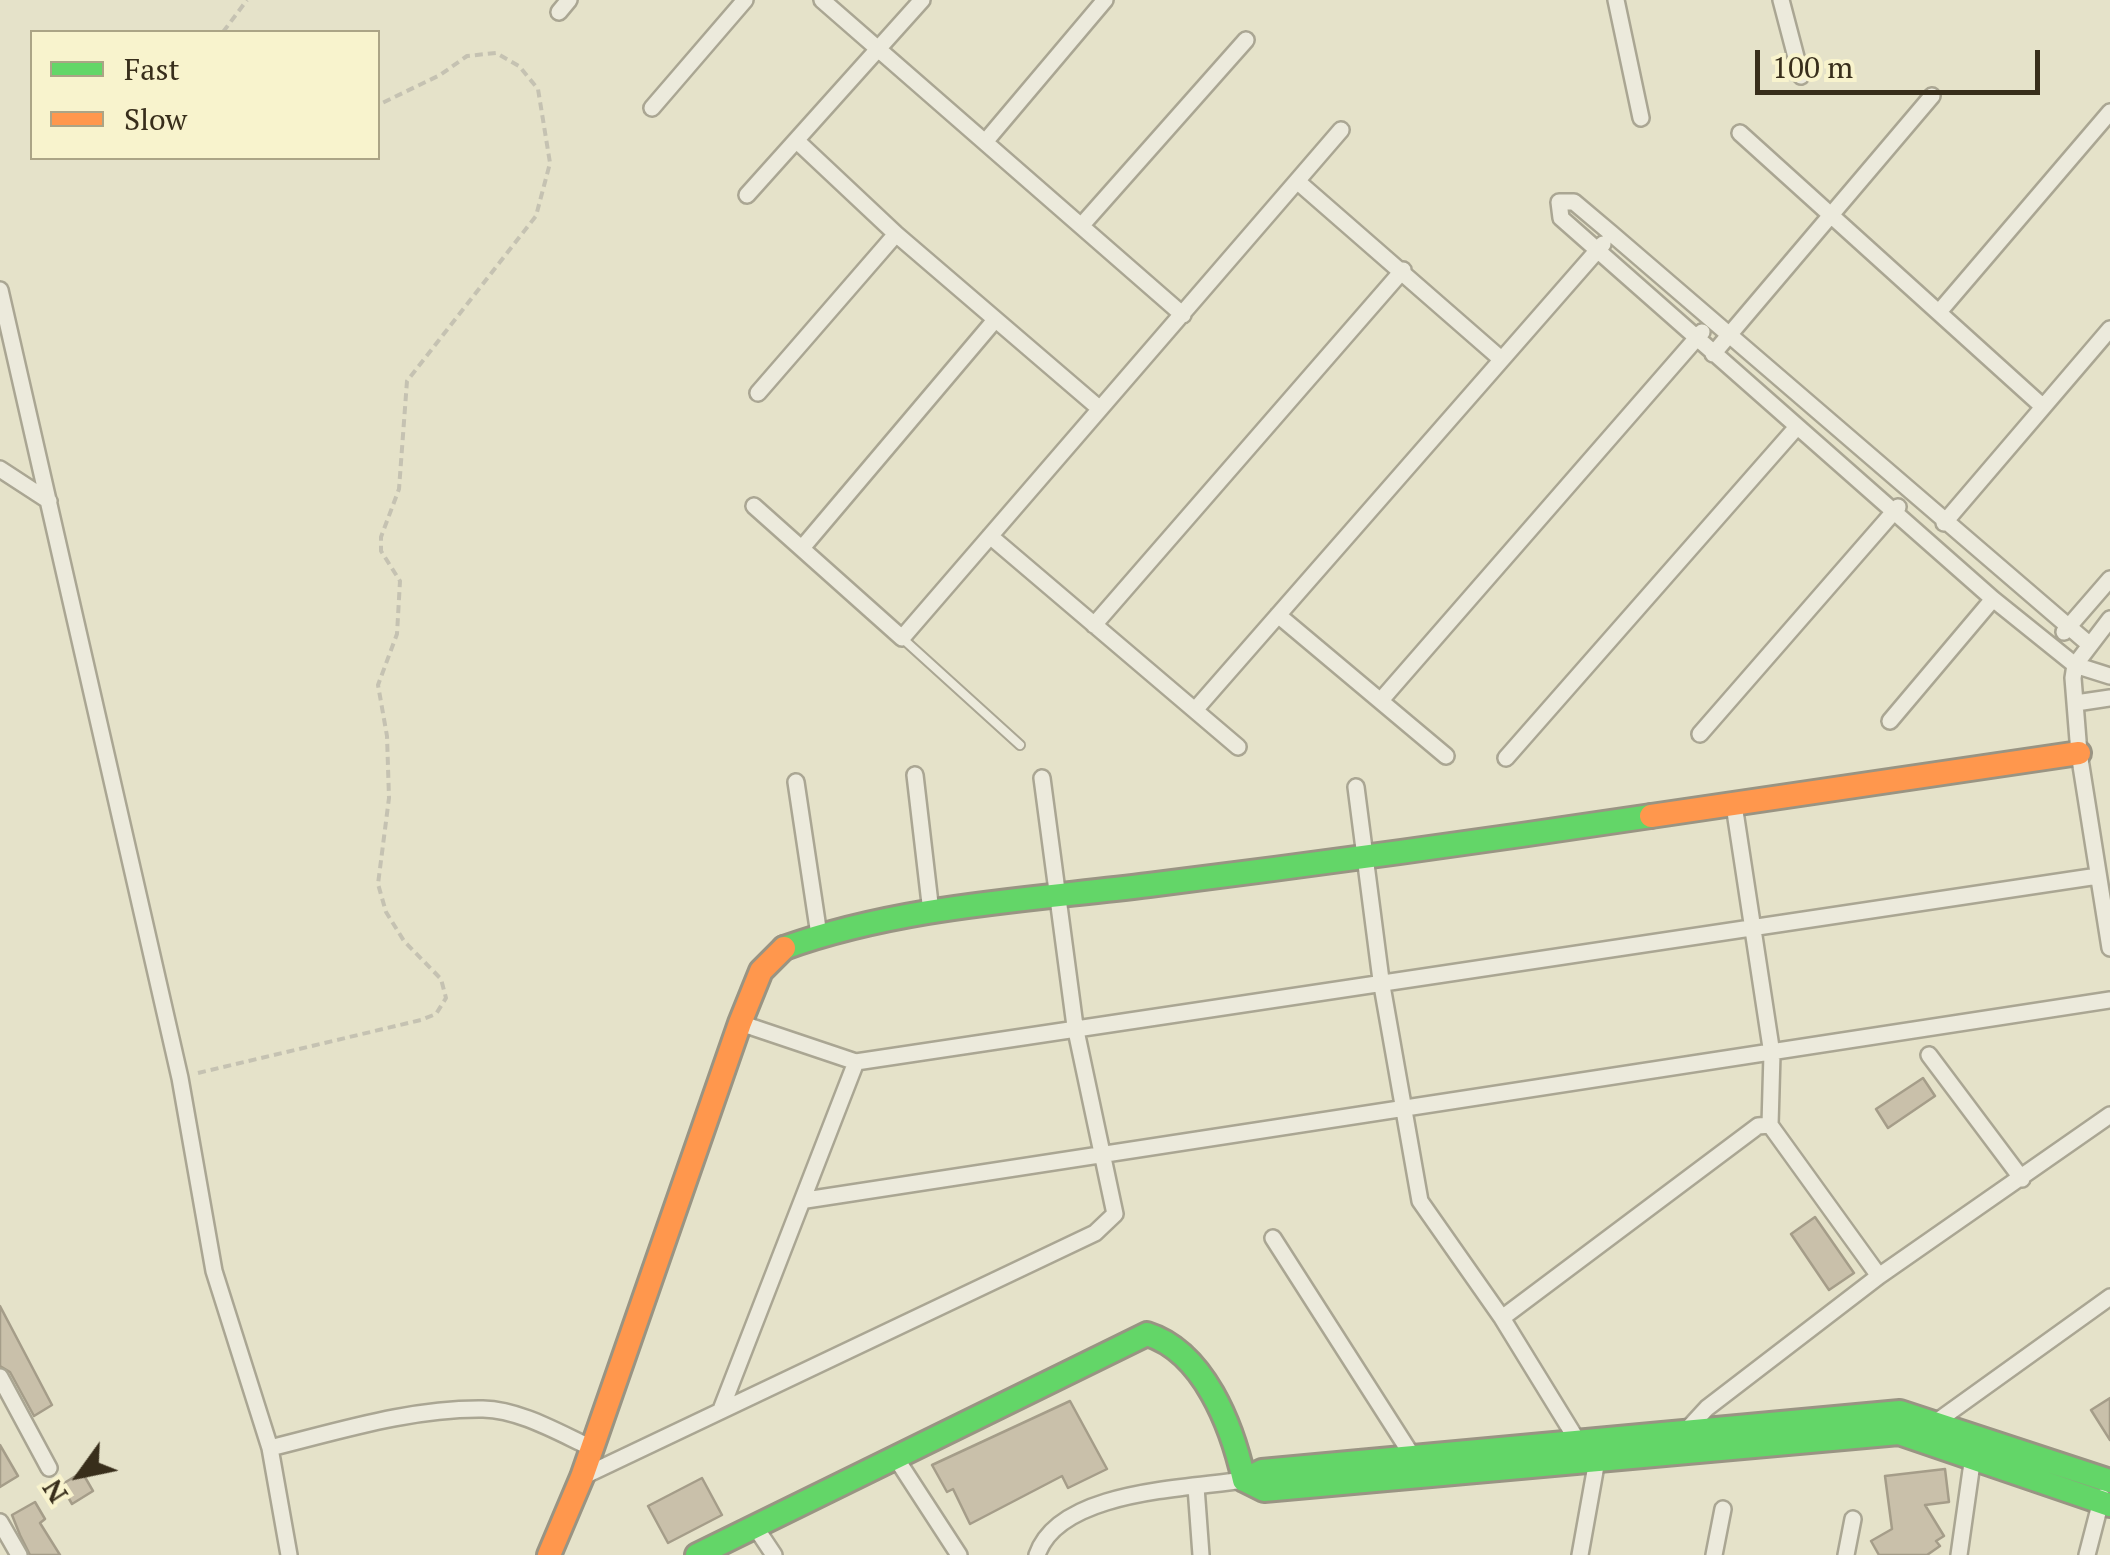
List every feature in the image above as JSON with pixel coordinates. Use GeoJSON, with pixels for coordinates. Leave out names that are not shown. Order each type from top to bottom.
{"type":"FeatureCollection","features":[{"type":"Feature","properties":{"kind":"street"},"geometry":{"type":"LineString","coordinates":[[652,108],[745,0]]}},
{"type":"Feature","properties":{"kind":"street"},"geometry":{"type":"LineString","coordinates":[[822,0],[1183,316]]}},
{"type":"Feature","properties":{"kind":"street"},"geometry":{"type":"LineString","coordinates":[[747,195],[922,0]]}},
{"type":"Feature","properties":{"kind":"street"},"geometry":{"type":"LineString","coordinates":[[985,142],[1105,0]]}},
{"type":"Feature","properties":{"kind":"street"},"geometry":{"type":"LineString","coordinates":[[1616,0],[1641,118]]}},
{"type":"Feature","properties":{"kind":"street"},"geometry":{"type":"LineString","coordinates":[[1780,0],[1801,76]]}},
{"type":"Feature","properties":{"kind":"street"},"geometry":{"type":"LineString","coordinates":[[1081,226],[1246,40]]}},
{"type":"Feature","properties":{"kind":"street"},"geometry":{"type":"LineString","coordinates":[[1713,354],[1932,96]]}},
{"type":"Feature","properties":{"kind":"street"},"geometry":{"type":"LineString","coordinates":[[1939,312],[2110,112]]}},
{"type":"Feature","properties":{"kind":"street"},"geometry":{"type":"LineString","coordinates":[[754,506],[902,638],[1341,130]]}},
{"type":"Feature","properties":{"kind":"street"},"geometry":{"type":"LineString","coordinates":[[1740,133],[2041,405]]}},
{"type":"Feature","properties":{"kind":"street"},"geometry":{"type":"LineString","coordinates":[[797,141],[896,234],[1100,409]]}},
{"type":"Feature","properties":{"kind":"street"},"geometry":{"type":"LineString","coordinates":[[1297,182],[1502,360]]}},
{"type":"Feature","properties":{"kind":"street"},"geometry":{"type":"LineString","coordinates":[[2090,645],[1574,202],[1559,202],[1561,218],[1597,251],[1993,599],[2074,665],[2110,676]]}},
{"type":"Feature","properties":{"kind":"street"},"geometry":{"type":"LineString","coordinates":[[758,392],[896,234]]}},
{"type":"Feature","properties":{"kind":"street"},"geometry":{"type":"LineString","coordinates":[[1194,710],[1612,234]]}},
{"type":"Feature","properties":{"kind":"street"},"geometry":{"type":"LineString","coordinates":[[1094,624],[1402,270]]}},
{"type":"Feature","properties":{"kind":"street"},"geometry":{"type":"LineString","coordinates":[[0,290],[180,1078],[214,1271],[270,1448],[289,1555]]}},
{"type":"Feature","properties":{"kind":"street"},"geometry":{"type":"LineString","coordinates":[[802,548],[995,320]]}},
{"type":"Feature","properties":{"kind":"street"},"geometry":{"type":"LineString","coordinates":[[1382,698],[1710,320]]}},
{"type":"Feature","properties":{"kind":"street"},"geometry":{"type":"LineString","coordinates":[[1944,523],[2041,405],[2110,329]]}},
{"type":"Feature","properties":{"kind":"street"},"geometry":{"type":"LineString","coordinates":[[1506,758],[1796,428]]}},
{"type":"Feature","properties":{"kind":"street"},"geometry":{"type":"LineString","coordinates":[[0,469],[49,501]]}},
{"type":"Feature","properties":{"kind":"street"},"geometry":{"type":"LineString","coordinates":[[1700,734],[1909,492]]}},
{"type":"Feature","properties":{"kind":"street"},"geometry":{"type":"LineString","coordinates":[[990,536],[1238,747]]}},
{"type":"Feature","properties":{"kind":"street"},"geometry":{"type":"LineString","coordinates":[[2053,647],[2110,579]]}},
{"type":"Feature","properties":{"kind":"street"},"geometry":{"type":"LineString","coordinates":[[1890,720],[1993,599]]}},
{"type":"Feature","properties":{"kind":"street"},"geometry":{"type":"LineString","coordinates":[[1278,615],[1382,698],[1446,756]]}},
{"type":"Feature","properties":{"kind":"street"},"geometry":{"type":"LineString","coordinates":[[2110,620],[2074,665],[2079,753],[2110,948]]}},
{"type":"Feature","properties":{"kind":"street"},"geometry":{"type":"LineString","coordinates":[[2076,702],[2110,698]]}},
{"type":"Feature","properties":{"kind":"street"},"geometry":{"type":"LineString","coordinates":[[549,1555],[554,1535],[582,1477],[740,1023],[769,958],[780,948],[819,935],[930,912],[1365,858],[2079,753]]}},
{"type":"Feature","properties":{"kind":"street"},"geometry":{"type":"LineString","coordinates":[[915,775],[930,912]]}},
{"type":"Feature","properties":{"kind":"street"},"geometry":{"type":"LineString","coordinates":[[582,1477],[1107,1225],[1115,1214],[1075,1026],[1042,778]]}},
{"type":"Feature","properties":{"kind":"street"},"geometry":{"type":"LineString","coordinates":[[796,782],[819,935]]}},
{"type":"Feature","properties":{"kind":"street"},"geometry":{"type":"LineString","coordinates":[[1356,787],[1381,980],[1420,1200],[1502,1318],[1578,1440]]}},
{"type":"Feature","properties":{"kind":"street"},"geometry":{"type":"LineString","coordinates":[[1734,805],[1757,928],[1772,1054],[1770,1126],[1879,1276]]}},
{"type":"Feature","properties":{"kind":"street"},"geometry":{"type":"LineString","coordinates":[[740,1023],[856,1062],[1381,980],[2098,876]]}},
{"type":"Feature","properties":{"kind":"street"},"geometry":{"type":"LineString","coordinates":[[806,1200],[2110,1000]]}},
{"type":"Feature","properties":{"kind":"street"},"geometry":{"type":"LineString","coordinates":[[1929,1055],[2022,1179]]}},
{"type":"Feature","properties":{"kind":"street"},"geometry":{"type":"LineString","coordinates":[[722,1407],[806,1200],[856,1062]]}},
{"type":"Feature","properties":{"kind":"street"},"geometry":{"type":"LineString","coordinates":[[1678,1443],[1707,1408],[1879,1276],[2110,1115]]}},
{"type":"Feature","properties":{"kind":"street"},"geometry":{"type":"LineString","coordinates":[[1502,1318],[1758,1126],[1770,1126]]}},
{"type":"Feature","properties":{"kind":"street"},"geometry":{"type":"LineString","coordinates":[[1273,1238],[1413,1457]]}},
{"type":"Feature","properties":{"kind":"street"},"geometry":{"type":"LineString","coordinates":[[1936,1422],[2110,1297]]}},
{"type":"Feature","properties":{"kind":"street"},"geometry":{"type":"LineString","coordinates":[[696,1555],[1125,1342],[1155,1334],[1178,1349],[1207,1389],[1238,1443],[1244,1480]]}},
{"type":"Feature","properties":{"kind":"street"},"geometry":{"type":"LineString","coordinates":[[0,1377],[50,1468]]}},
{"type":"Feature","properties":{"kind":"street"},"geometry":{"type":"LineString","coordinates":[[270,1448],[397,1418],[486,1409],[533,1420],[592,1448]]}},
{"type":"Feature","properties":{"kind":"street"},"geometry":{"type":"LineString","coordinates":[[1244,1480],[1264,1490],[1597,1460],[1678,1443],[1900,1412],[1936,1422],[2107,1494]]}},
{"type":"Feature","properties":{"kind":"street"},"geometry":{"type":"LineString","coordinates":[[1037,1555],[1050,1530],[1086,1510],[1124,1498],[1244,1480],[1262,1471],[1578,1440],[1678,1443],[1900,1433],[2107,1494]]}},
{"type":"Feature","properties":{"kind":"street"},"geometry":{"type":"LineString","coordinates":[[894,1455],[959,1555]]}},
{"type":"Feature","properties":{"kind":"street"},"geometry":{"type":"LineString","coordinates":[[1959,1555],[1973,1456]]}},
{"type":"Feature","properties":{"kind":"street"},"geometry":{"type":"LineString","coordinates":[[1580,1555],[1597,1460]]}},
{"type":"Feature","properties":{"kind":"street"},"geometry":{"type":"LineString","coordinates":[[1196,1488],[1201,1555]]}},
{"type":"Feature","properties":{"kind":"street"},"geometry":{"type":"LineString","coordinates":[[2087,1555],[2107,1494]]}},
{"type":"Feature","properties":{"kind":"street"},"geometry":{"type":"LineString","coordinates":[[1714,1555],[1723,1509]]}},
{"type":"Feature","properties":{"kind":"street"},"geometry":{"type":"LineString","coordinates":[[1846,1555],[1853,1519]]}},
{"type":"Feature","properties":{"kind":"street"},"geometry":{"type":"LineString","coordinates":[[0,1522],[19,1555]]}},
{"type":"Feature","properties":{"kind":"street"},"geometry":{"type":"LineString","coordinates":[[754,1525],[774,1555]]}},
{"type":"Feature","properties":{"kind":"lane"},"geometry":{"type":"LineString","coordinates":[[902,638],[1020,745]]}},
{"type":"Feature","properties":{"kind":"path"},"geometry":{"type":"LineString","coordinates":[[224,30],[247,0]]}},
{"type":"Feature","properties":{"kind":"path"},"geometry":{"type":"LineString","coordinates":[[180,1078],[421,1020],[436,1014],[446,998],[440,979],[404,942],[386,912],[378,884],[389,798],[387,736],[378,685],[397,634],[400,581],[387,566],[381,537],[399,489],[407,382],[536,216],[550,163],[538,90],[519,66],[496,53],[467,56],[440,75],[380,104]]}},
{"type":"Feature","properties":{"kind":"building"},"geometry":{"type":"Polygon","coordinates":[[[1923,1078],[1935,1096],[1888,1128],[1876,1109],[1923,1078]]]}},
{"type":"Feature","properties":{"kind":"building"},"geometry":{"type":"Polygon","coordinates":[[[1815,1217],[1854,1273],[1829,1290],[1791,1234],[1815,1217]]]}},
{"type":"Feature","properties":{"kind":"building"},"geometry":{"type":"Polygon","coordinates":[[[0,1306],[52,1405],[34,1416],[10,1372],[0,1366],[0,1306]]]}},
{"type":"Feature","properties":{"kind":"building"},"geometry":{"type":"Polygon","coordinates":[[[2110,1398],[2110,1440],[2091,1410],[2110,1398]]]}},
{"type":"Feature","properties":{"kind":"building"},"geometry":{"type":"Polygon","coordinates":[[[1070,1401],[1107,1469],[1068,1488],[1062,1476],[970,1524],[953,1489],[947,1492],[932,1465],[1070,1401]]]}},
{"type":"Feature","properties":{"kind":"building"},"geometry":{"type":"Polygon","coordinates":[[[0,1445],[18,1476],[0,1487],[0,1445]]]}},
{"type":"Feature","properties":{"kind":"building"},"geometry":{"type":"Polygon","coordinates":[[[1945,1469],[1949,1502],[1925,1505],[1944,1536],[1936,1541],[1940,1546],[1927,1555],[1879,1555],[1871,1541],[1892,1529],[1885,1476],[1945,1469]]]}},
{"type":"Feature","properties":{"kind":"building"},"geometry":{"type":"Polygon","coordinates":[[[82,1472],[93,1491],[72,1504],[61,1485],[82,1472]]]}},
{"type":"Feature","properties":{"kind":"building"},"geometry":{"type":"Polygon","coordinates":[[[702,1478],[722,1515],[668,1543],[648,1506],[702,1478]]]}},
{"type":"Feature","properties":{"kind":"building"},"geometry":{"type":"Polygon","coordinates":[[[35,1502],[45,1519],[40,1523],[60,1555],[30,1555],[20,1535],[12,1515],[35,1502]]]}},
{"type":"Feature","properties":{"kind":"traffic: fast"},"geometry":{"type":"LineString","coordinates":[[784,948],[873,923],[965,906],[1275,869],[1651,816]]}},
{"type":"Feature","properties":{"kind":"traffic: fast"},"geometry":{"type":"LineString","coordinates":[[697,1555],[1147,1334],[1167,1343],[1200,1374],[1223,1415],[1244,1480]]}},
{"type":"Feature","properties":{"kind":"traffic: fast"},"geometry":{"type":"LineString","coordinates":[[1244,1480],[1262,1471],[1900,1412],[2110,1481]]}},
{"type":"Feature","properties":{"kind":"traffic: fast"},"geometry":{"type":"LineString","coordinates":[[1244,1480],[1264,1490],[1899,1433],[2110,1505]]}},
{"type":"Feature","properties":{"kind":"traffic: slow"},"geometry":{"type":"LineString","coordinates":[[1651,816],[2079,753]]}},
{"type":"Feature","properties":{"kind":"traffic: slow"},"geometry":{"type":"LineString","coordinates":[[549,1555],[582,1477],[740,1023],[761,971],[784,948]]}}]}
